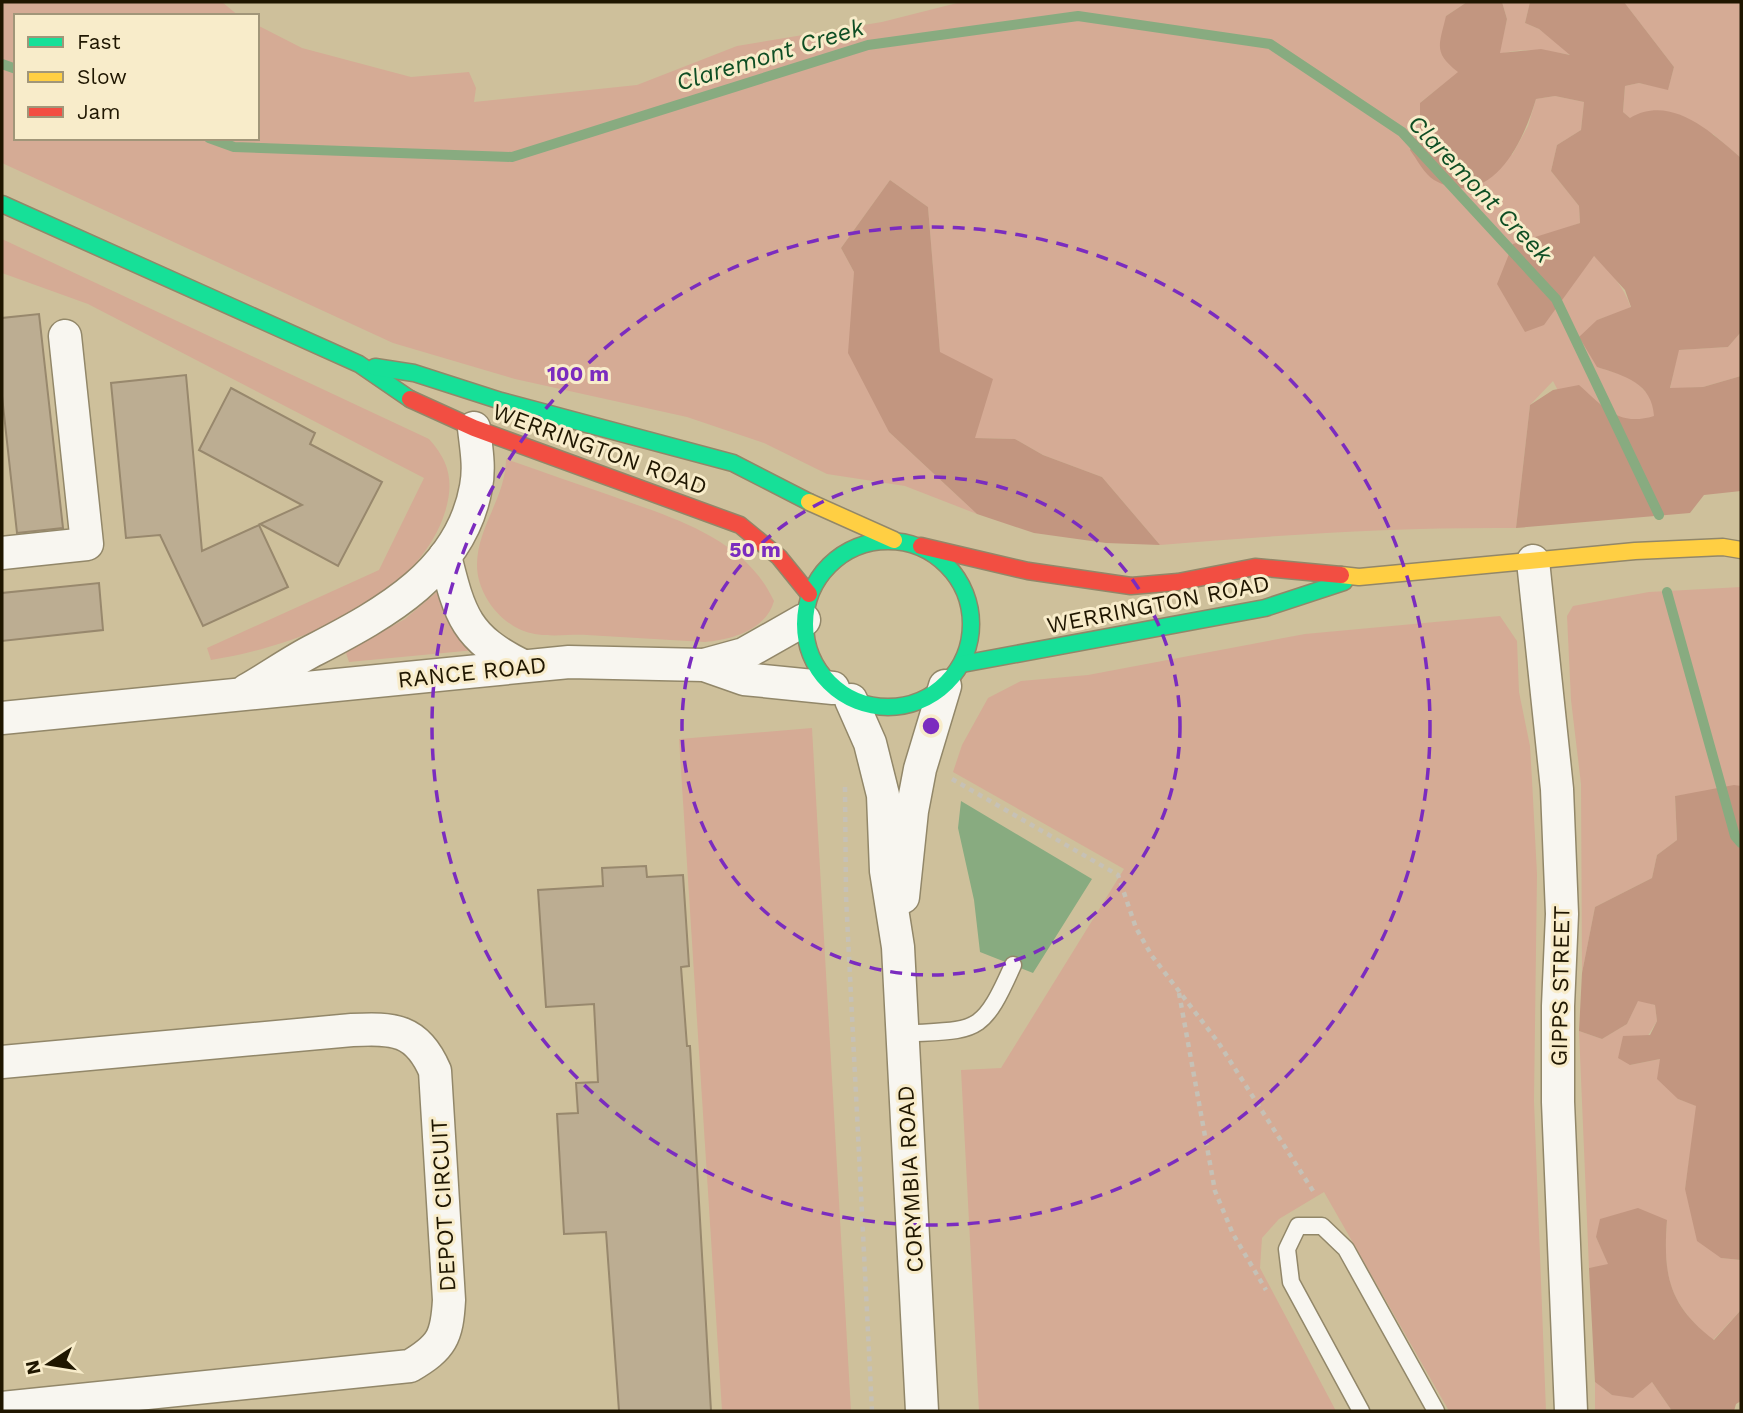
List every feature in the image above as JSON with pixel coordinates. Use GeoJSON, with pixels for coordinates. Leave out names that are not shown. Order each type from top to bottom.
{"type":"FeatureCollection","features":[{"type":"Feature","properties":{"kind":"main road","name":"WERRINGTON ROAD"},"geometry":{"type":"LineString","coordinates":[[2,204],[359,365],[415,402],[474,428],[740,524],[779,557],[807,607]]}},
{"type":"Feature","properties":{"kind":"main road","name":"WERRINGTON ROAD"},"geometry":{"type":"LineString","coordinates":[[359,365],[414,373],[501,401],[733,463],[801,498],[894,540]]}},
{"type":"Feature","properties":{"kind":"main road"},"geometry":{"type":"LineString","coordinates":[[894,540],[921,546],[944,561],[961,583],[970,609],[970,637],[954,675],[922,701],[895,708],[873,707],[842,694],[818,671],[807,647],[807,607],[822,571],[841,553],[867,542],[894,540]]}},
{"type":"Feature","properties":{"kind":"main road","name":"WERRINGTON ROAD"},"geometry":{"type":"LineString","coordinates":[[1723,547],[1741,541]]}},
{"type":"Feature","properties":{"kind":"main road","name":"WERRINGTON ROAD"},"geometry":{"type":"LineString","coordinates":[[921,546],[1028,571],[1131,586],[1178,582],[1255,567],[1359,577],[1635,551],[1723,547],[1741,550]]}},
{"type":"Feature","properties":{"kind":"main road","name":"WERRINGTON ROAD"},"geometry":{"type":"LineString","coordinates":[[954,675],[1265,608],[1359,577]]}},
{"type":"Feature","properties":{"kind":"street"},"geometry":{"type":"LineString","coordinates":[[2,553],[87,544],[65,336]]}},
{"type":"Feature","properties":{"kind":"street","name":"RANCE ROAD"},"geometry":{"type":"LineString","coordinates":[[239,695],[316,649],[375,619],[411,593],[445,556],[466,519],[476,486],[474,428]]}},
{"type":"Feature","properties":{"kind":"street"},"geometry":{"type":"LineString","coordinates":[[445,556],[455,596],[470,627],[491,650],[523,666]]}},
{"type":"Feature","properties":{"kind":"street","name":"GIPPS STREET"},"geometry":{"type":"LineString","coordinates":[[1533,561],[1557,789],[1562,914],[1558,1102],[1572,1411]]}},
{"type":"Feature","properties":{"kind":"street","name":"RANCE ROAD"},"geometry":{"type":"LineString","coordinates":[[704,665],[744,654],[807,607]]}},
{"type":"Feature","properties":{"kind":"street","name":"RANCE ROAD"},"geometry":{"type":"LineString","coordinates":[[2,718],[523,666],[619,661],[704,665],[744,679],[842,694]]}},
{"type":"Feature","properties":{"kind":"street","name":"CORYMBIA ROAD"},"geometry":{"type":"LineString","coordinates":[[898,947],[912,811],[920,769],[954,675]]}},
{"type":"Feature","properties":{"kind":"street","name":"CORYMBIA ROAD"},"geometry":{"type":"LineString","coordinates":[[842,694],[870,743],[883,794],[886,871],[898,947],[922,1411]]}},
{"type":"Feature","properties":{"kind":"street","name":"DEPOT CIRCUIT"},"geometry":{"type":"LineString","coordinates":[[2,1062],[352,1030],[383,1028],[408,1035],[426,1051],[435,1071],[449,1300],[448,1329],[433,1352],[410,1366],[2,1408]]}},
{"type":"Feature","properties":{"kind":"lane"},"geometry":{"type":"LineString","coordinates":[[902,1034],[973,1027],[995,1006],[1013,965]]}},
{"type":"Feature","properties":{"kind":"lane"},"geometry":{"type":"LineString","coordinates":[[1361,1411],[1291,1282],[1287,1249],[1298,1226],[1322,1226],[1346,1249],[1436,1411]]}},
{"type":"Feature","properties":{"kind":"path"},"geometry":{"type":"LineString","coordinates":[[945,775],[1118,875],[1136,928],[1179,992],[1218,1042],[1315,1194]]}},
{"type":"Feature","properties":{"kind":"path"},"geometry":{"type":"LineString","coordinates":[[845,787],[846,897],[872,1411]]}},
{"type":"Feature","properties":{"kind":"path"},"geometry":{"type":"LineString","coordinates":[[1179,992],[1215,1191],[1233,1234],[1270,1298]]}},
{"type":"Feature","properties":{"kind":"shaded area"},"geometry":{"type":"Polygon","coordinates":[[[2,2],[222,2],[237,14],[14,14],[14,140],[259,140],[259,26],[302,48],[411,77],[469,72],[476,88],[474,102],[637,85],[737,46],[882,22],[961,2],[1467,2],[1446,16],[1459,72],[1421,102],[1512,155],[1528,126],[1536,99],[1555,96],[1584,102],[1581,130],[1557,145],[1551,171],[1579,206],[1580,223],[1563,229],[1612,274],[1631,308],[1597,320],[1597,367],[1633,378],[1653,400],[1690,513],[1616,502],[1553,381],[1530,405],[1516,528],[1338,532],[1160,545],[1102,477],[1043,455],[1015,439],[975,438],[940,353],[928,207],[890,180],[841,248],[854,272],[853,299],[889,432],[977,514],[905,486],[827,474],[764,443],[687,417],[515,379],[393,343],[2,163],[2,2]]]}},
{"type":"Feature","properties":{"kind":"shaded area"},"geometry":{"type":"Polygon","coordinates":[[[1467,2],[1502,2],[1507,19],[1500,53],[1541,49],[1570,55],[1539,29],[1525,23],[1530,2],[1624,2],[1674,67],[1668,90],[1639,83],[1625,86],[1623,112],[1630,118],[1660,110],[1675,113],[1704,128],[1741,158],[1741,332],[1728,347],[1679,350],[1670,388],[1703,387],[1741,376],[1741,491],[1704,495],[1690,513],[1516,528],[1530,405],[1553,390],[1579,385],[1604,407],[1621,417],[1641,419],[1654,416],[1652,405],[1642,388],[1627,378],[1597,367],[1579,337],[1597,320],[1631,307],[1625,290],[1594,256],[1544,325],[1525,332],[1497,284],[1513,244],[1580,223],[1579,206],[1551,171],[1557,145],[1581,130],[1584,102],[1555,96],[1536,99],[1523,135],[1502,168],[1488,180],[1472,187],[1454,188],[1434,180],[1410,150],[1420,129],[1420,103],[1458,72],[1441,53],[1440,42],[1446,16],[1467,2]]]}},
{"type":"Feature","properties":{"kind":"shaded area"},"geometry":{"type":"Polygon","coordinates":[[[1502,2],[1530,2],[1525,23],[1539,29],[1572,55],[1527,50],[1499,54],[1507,19],[1502,2]]]}},
{"type":"Feature","properties":{"kind":"shaded area"},"geometry":{"type":"Polygon","coordinates":[[[1624,2],[1741,2],[1741,158],[1713,134],[1630,118],[1623,112],[1625,86],[1639,83],[1668,89],[1674,67],[1624,2]]]}},
{"type":"Feature","properties":{"kind":"shaded area"},"geometry":{"type":"Polygon","coordinates":[[[890,180],[928,207],[940,352],[993,379],[975,438],[1015,439],[1043,455],[1102,477],[1160,545],[1106,543],[1034,533],[977,514],[889,432],[848,353],[854,272],[841,248],[890,180]]]}},
{"type":"Feature","properties":{"kind":"shaded area"},"geometry":{"type":"Polygon","coordinates":[[[2,239],[429,439],[442,456],[449,482],[445,512],[430,543],[408,571],[381,595],[349,614],[315,631],[279,644],[211,660],[207,648],[379,570],[424,478],[88,304],[2,273],[2,239]]]}},
{"type":"Feature","properties":{"kind":"shaded area"},"geometry":{"type":"Polygon","coordinates":[[[1741,332],[1741,376],[1703,387],[1670,389],[1678,350],[1728,347],[1741,332]]]}},
{"type":"Feature","properties":{"kind":"shaded area"},"geometry":{"type":"Polygon","coordinates":[[[506,459],[659,513],[705,533],[745,561],[761,579],[774,601],[770,611],[746,632],[705,642],[544,635],[519,629],[503,618],[489,603],[480,584],[477,565],[478,551],[505,473],[506,459]]]}},
{"type":"Feature","properties":{"kind":"shaded area"},"geometry":{"type":"Polygon","coordinates":[[[1741,587],[1741,786],[1675,796],[1677,840],[1657,855],[1652,878],[1595,907],[1582,973],[1581,784],[1571,700],[1567,616],[1573,606],[1649,592],[1741,587]]]}},
{"type":"Feature","properties":{"kind":"shaded area"},"geometry":{"type":"Polygon","coordinates":[[[438,591],[475,650],[349,662],[346,653],[351,649],[405,619],[438,591]]]}},
{"type":"Feature","properties":{"kind":"shaded area"},"geometry":{"type":"Polygon","coordinates":[[[1500,616],[1517,641],[1519,692],[1530,746],[1532,780],[1537,874],[1534,1101],[1546,1411],[1449,1411],[1324,1192],[1279,1219],[1262,1238],[1260,1268],[1336,1411],[979,1411],[961,1070],[1001,1068],[1124,869],[953,772],[962,745],[988,698],[1021,681],[1088,675],[1305,634],[1500,616]]]}},
{"type":"Feature","properties":{"kind":"shaded area"},"geometry":{"type":"Polygon","coordinates":[[[812,728],[851,1411],[722,1411],[679,739],[812,728]]]}},
{"type":"Feature","properties":{"kind":"shaded area"},"geometry":{"type":"Polygon","coordinates":[[[1741,786],[1741,1260],[1721,1258],[1697,1241],[1685,1189],[1696,1106],[1678,1099],[1657,1079],[1660,1059],[1630,1065],[1618,1058],[1623,1036],[1650,1035],[1657,1021],[1655,1005],[1638,1001],[1627,1024],[1602,1039],[1579,1031],[1582,973],[1595,907],[1652,878],[1657,855],[1677,840],[1675,796],[1741,786]]]}},
{"type":"Feature","properties":{"kind":"shaded area"},"geometry":{"type":"Polygon","coordinates":[[[961,801],[1092,879],[1033,973],[980,952],[974,900],[958,828],[961,801]]]}},
{"type":"Feature","properties":{"kind":"shaded area"},"geometry":{"type":"Polygon","coordinates":[[[1638,1000],[1655,1005],[1657,1021],[1630,1065],[1660,1059],[1678,1099],[1697,1106],[1685,1189],[1721,1258],[1741,1260],[1741,1310],[1713,1340],[1686,1314],[1672,1287],[1666,1257],[1667,1220],[1596,1237],[1609,1265],[1589,1268],[1579,1031],[1602,1039],[1627,1024],[1638,1000]]]}},
{"type":"Feature","properties":{"kind":"shaded area"},"geometry":{"type":"Polygon","coordinates":[[[1638,1208],[1667,1220],[1666,1257],[1672,1287],[1678,1301],[1699,1327],[1714,1340],[1741,1310],[1741,1401],[1736,1404],[1734,1411],[1672,1411],[1652,1382],[1633,1398],[1612,1395],[1595,1382],[1589,1268],[1608,1264],[1596,1237],[1600,1219],[1638,1208]]]}},
{"type":"Feature","properties":{"kind":"shaded area"},"geometry":{"type":"Polygon","coordinates":[[[1595,1382],[1612,1395],[1652,1382],[1672,1411],[1595,1411],[1595,1382]]]}},
{"type":"Feature","properties":{"kind":"building"},"geometry":{"type":"Polygon","coordinates":[[[39,314],[63,528],[17,533],[2,396],[2,318],[39,314]]]}},
{"type":"Feature","properties":{"kind":"building"},"geometry":{"type":"Polygon","coordinates":[[[186,375],[202,551],[259,525],[288,587],[203,626],[160,535],[126,538],[111,383],[186,375]]]}},
{"type":"Feature","properties":{"kind":"building"},"geometry":{"type":"Polygon","coordinates":[[[231,388],[315,433],[310,444],[382,482],[338,566],[260,524],[302,505],[199,450],[231,388]]]}},
{"type":"Feature","properties":{"kind":"building"},"geometry":{"type":"Polygon","coordinates":[[[99,583],[103,630],[2,641],[2,593],[99,583]]]}},
{"type":"Feature","properties":{"kind":"building"},"geometry":{"type":"Polygon","coordinates":[[[646,866],[647,877],[683,875],[689,966],[681,967],[687,1046],[690,1046],[711,1411],[619,1411],[606,1232],[564,1234],[557,1114],[578,1113],[576,1083],[598,1082],[594,1004],[546,1007],[538,890],[603,886],[602,868],[646,866]]]}},
{"type":"Feature","properties":{"kind":"waterway","name":"Claremont Creek"},"geometry":{"type":"LineString","coordinates":[[215,140],[234,147],[512,157],[868,45],[1078,16],[1270,44],[1402,132],[1556,299],[1659,515]]}},
{"type":"Feature","properties":{"kind":"waterway","name":"Claremont Creek"},"geometry":{"type":"LineString","coordinates":[[2,64],[14,68]]}},
{"type":"Feature","properties":{"kind":"waterway","name":"Claremont Creek"},"geometry":{"type":"LineString","coordinates":[[1667,592],[1735,836],[1741,843]]}},
{"type":"Feature","properties":{"kind":"traffic: fast"},"geometry":{"type":"LineString","coordinates":[[2,204],[359,364],[410,399]]}},
{"type":"Feature","properties":{"kind":"traffic: fast"},"geometry":{"type":"LineString","coordinates":[[375,367],[414,373],[501,401],[733,463],[809,502]]}},
{"type":"Feature","properties":{"kind":"traffic: fast"},"geometry":{"type":"LineString","coordinates":[[888,541],[920,547],[947,565],[965,592],[971,624],[965,656],[947,683],[920,701],[888,707],[856,701],[829,683],[811,656],[805,624],[811,592],[829,565],[856,547],[888,541]]}},
{"type":"Feature","properties":{"kind":"traffic: fast"},"geometry":{"type":"LineString","coordinates":[[962,664],[1265,608],[1344,582]]}},
{"type":"Feature","properties":{"kind":"traffic: slow"},"geometry":{"type":"LineString","coordinates":[[809,502],[894,540]]}},
{"type":"Feature","properties":{"kind":"traffic: slow"},"geometry":{"type":"LineString","coordinates":[[1341,575],[1359,577],[1635,551],[1723,547],[1741,550]]}},
{"type":"Feature","properties":{"kind":"traffic: jam"},"geometry":{"type":"LineString","coordinates":[[410,399],[474,428],[740,525],[779,557],[809,594]]}},
{"type":"Feature","properties":{"kind":"traffic: jam"},"geometry":{"type":"LineString","coordinates":[[921,546],[1028,571],[1131,586],[1178,582],[1255,567],[1341,575]]}}]}
